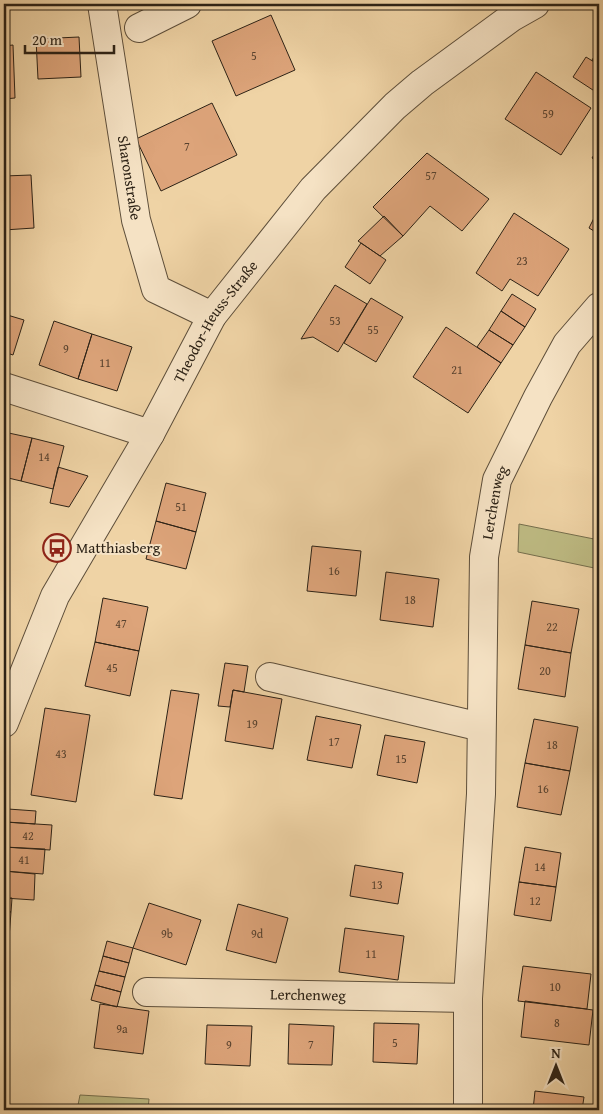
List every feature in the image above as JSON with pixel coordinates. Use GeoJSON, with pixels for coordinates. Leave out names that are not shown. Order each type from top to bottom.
{"type":"FeatureCollection","features":[{"type":"Feature","properties":{"kind":"street","name":"Sharonstraße"},"geometry":{"type":"LineString","coordinates":[[102,4],[136,220],[156,289],[212,316]]}},
{"type":"Feature","properties":{"kind":"street"},"geometry":{"type":"LineString","coordinates":[[139,28],[187,4]]}},
{"type":"Feature","properties":{"kind":"street","name":"Theodor-Heuss-Straße"},"geometry":{"type":"LineString","coordinates":[[4,724],[54,596],[150,434],[212,316],[312,189],[395,106],[517,8]]}},
{"type":"Feature","properties":{"kind":"street","name":"Lerchenweg"},"geometry":{"type":"LineString","coordinates":[[468,1110],[468,998],[480,794],[484,557],[497,480],[538,397],[567,344],[599,307]]}},
{"type":"Feature","properties":{"kind":"street"},"geometry":{"type":"LineString","coordinates":[[4,387],[150,434]]}},
{"type":"Feature","properties":{"kind":"street"},"geometry":{"type":"LineString","coordinates":[[270,677],[481,727]]}},
{"type":"Feature","properties":{"kind":"street","name":"Lerchenweg"},"geometry":{"type":"LineString","coordinates":[[147,992],[468,998]]}},
{"type":"Feature","properties":{"kind":"shaded area"},"geometry":{"type":"Polygon","coordinates":[[[519,524],[599,540],[599,569],[518,552],[519,524]]]}},
{"type":"Feature","properties":{"kind":"shaded area"},"geometry":{"type":"Polygon","coordinates":[[[80,1095],[149,1099],[148,1110],[77,1110],[80,1095]]]}},
{"type":"Feature","properties":{"kind":"building"},"geometry":{"type":"Polygon","coordinates":[[[271,15],[295,70],[236,96],[212,41],[271,15]]]}},
{"type":"Feature","properties":{"kind":"building"},"geometry":{"type":"Polygon","coordinates":[[[79,37],[81,77],[38,79],[36,39],[79,37]]]}},
{"type":"Feature","properties":{"kind":"building"},"geometry":{"type":"Polygon","coordinates":[[[13,45],[15,98],[4,99],[4,46],[13,45]]]}},
{"type":"Feature","properties":{"kind":"building"},"geometry":{"type":"Polygon","coordinates":[[[599,49],[599,65],[592,60],[599,49]]]}},
{"type":"Feature","properties":{"kind":"building"},"geometry":{"type":"Polygon","coordinates":[[[586,57],[599,65],[599,94],[573,77],[586,57]]]}},
{"type":"Feature","properties":{"kind":"building"},"geometry":{"type":"Polygon","coordinates":[[[536,72],[591,108],[561,155],[505,119],[536,72]]]}},
{"type":"Feature","properties":{"kind":"building"},"geometry":{"type":"Polygon","coordinates":[[[212,103],[237,155],[161,191],[136,139],[212,103]]]}},
{"type":"Feature","properties":{"kind":"building"},"geometry":{"type":"Polygon","coordinates":[[[599,147],[599,162],[592,158],[599,147]]]}},
{"type":"Feature","properties":{"kind":"building"},"geometry":{"type":"Polygon","coordinates":[[[427,153],[489,199],[462,231],[430,206],[403,236],[373,207],[427,153]]]}},
{"type":"Feature","properties":{"kind":"building"},"geometry":{"type":"Polygon","coordinates":[[[31,175],[34,228],[4,230],[4,176],[31,175]]]}},
{"type":"Feature","properties":{"kind":"building"},"geometry":{"type":"Polygon","coordinates":[[[514,213],[569,249],[538,296],[510,279],[502,291],[476,273],[514,213]]]}},
{"type":"Feature","properties":{"kind":"building"},"geometry":{"type":"Polygon","coordinates":[[[384,216],[403,236],[380,256],[358,241],[384,216]]]}},
{"type":"Feature","properties":{"kind":"building"},"geometry":{"type":"Polygon","coordinates":[[[595,216],[599,219],[599,234],[589,228],[595,216]]]}},
{"type":"Feature","properties":{"kind":"building"},"geometry":{"type":"Polygon","coordinates":[[[361,243],[386,260],[370,284],[345,267],[361,243]]]}},
{"type":"Feature","properties":{"kind":"building"},"geometry":{"type":"Polygon","coordinates":[[[335,285],[367,304],[338,352],[313,337],[301,339],[335,285]]]}},
{"type":"Feature","properties":{"kind":"building"},"geometry":{"type":"Polygon","coordinates":[[[512,294],[536,309],[525,327],[501,311],[512,294]]]}},
{"type":"Feature","properties":{"kind":"building"},"geometry":{"type":"Polygon","coordinates":[[[371,298],[403,317],[376,362],[344,343],[371,298]]]}},
{"type":"Feature","properties":{"kind":"building"},"geometry":{"type":"Polygon","coordinates":[[[501,311],[525,327],[513,345],[489,330],[501,311]]]}},
{"type":"Feature","properties":{"kind":"building"},"geometry":{"type":"Polygon","coordinates":[[[4,314],[24,320],[13,355],[4,352],[4,314]]]}},
{"type":"Feature","properties":{"kind":"building"},"geometry":{"type":"Polygon","coordinates":[[[54,321],[92,334],[78,379],[39,365],[54,321]]]}},
{"type":"Feature","properties":{"kind":"building"},"geometry":{"type":"Polygon","coordinates":[[[446,327],[501,363],[468,413],[413,377],[446,327]]]}},
{"type":"Feature","properties":{"kind":"building"},"geometry":{"type":"Polygon","coordinates":[[[489,330],[513,345],[501,363],[477,347],[489,330]]]}},
{"type":"Feature","properties":{"kind":"building"},"geometry":{"type":"Polygon","coordinates":[[[92,334],[132,347],[117,391],[78,379],[92,334]]]}},
{"type":"Feature","properties":{"kind":"building"},"geometry":{"type":"Polygon","coordinates":[[[4,432],[32,438],[21,481],[4,477],[4,432]]]}},
{"type":"Feature","properties":{"kind":"building"},"geometry":{"type":"Polygon","coordinates":[[[32,438],[64,446],[53,489],[21,481],[32,438]]]}},
{"type":"Feature","properties":{"kind":"building"},"geometry":{"type":"Polygon","coordinates":[[[58,467],[88,476],[69,507],[50,503],[58,467]]]}},
{"type":"Feature","properties":{"kind":"building"},"geometry":{"type":"Polygon","coordinates":[[[166,483],[206,493],[196,532],[156,521],[166,483]]]}},
{"type":"Feature","properties":{"kind":"building"},"geometry":{"type":"Polygon","coordinates":[[[156,521],[196,532],[186,569],[146,559],[156,521]]]}},
{"type":"Feature","properties":{"kind":"building"},"geometry":{"type":"Polygon","coordinates":[[[312,546],[361,551],[356,596],[307,591],[312,546]]]}},
{"type":"Feature","properties":{"kind":"building"},"geometry":{"type":"Polygon","coordinates":[[[386,572],[439,579],[433,627],[380,620],[386,572]]]}},
{"type":"Feature","properties":{"kind":"building"},"geometry":{"type":"Polygon","coordinates":[[[103,598],[148,607],[139,651],[95,642],[103,598]]]}},
{"type":"Feature","properties":{"kind":"building"},"geometry":{"type":"Polygon","coordinates":[[[532,601],[579,609],[571,653],[525,645],[532,601]]]}},
{"type":"Feature","properties":{"kind":"building"},"geometry":{"type":"Polygon","coordinates":[[[95,642],[139,651],[130,696],[85,686],[95,642]]]}},
{"type":"Feature","properties":{"kind":"building"},"geometry":{"type":"Polygon","coordinates":[[[525,645],[571,653],[565,697],[518,689],[525,645]]]}},
{"type":"Feature","properties":{"kind":"building"},"geometry":{"type":"Polygon","coordinates":[[[225,663],[248,666],[244,692],[233,690],[230,707],[218,706],[225,663]]]}},
{"type":"Feature","properties":{"kind":"building"},"geometry":{"type":"Polygon","coordinates":[[[171,690],[199,694],[182,799],[154,795],[171,690]]]}},
{"type":"Feature","properties":{"kind":"building"},"geometry":{"type":"Polygon","coordinates":[[[233,690],[282,699],[273,749],[225,741],[233,690]]]}},
{"type":"Feature","properties":{"kind":"building"},"geometry":{"type":"Polygon","coordinates":[[[45,708],[90,715],[76,802],[31,795],[45,708]]]}},
{"type":"Feature","properties":{"kind":"building"},"geometry":{"type":"Polygon","coordinates":[[[316,716],[361,725],[352,768],[307,760],[316,716]]]}},
{"type":"Feature","properties":{"kind":"building"},"geometry":{"type":"Polygon","coordinates":[[[534,719],[578,727],[570,771],[525,763],[534,719]]]}},
{"type":"Feature","properties":{"kind":"building"},"geometry":{"type":"Polygon","coordinates":[[[385,735],[425,742],[417,783],[377,775],[385,735]]]}},
{"type":"Feature","properties":{"kind":"building"},"geometry":{"type":"Polygon","coordinates":[[[525,763],[570,771],[561,815],[517,807],[525,763]]]}},
{"type":"Feature","properties":{"kind":"building"},"geometry":{"type":"Polygon","coordinates":[[[8,809],[36,811],[35,824],[7,822],[8,809]]]}},
{"type":"Feature","properties":{"kind":"building"},"geometry":{"type":"Polygon","coordinates":[[[4,822],[52,825],[50,850],[4,847],[4,822]]]}},
{"type":"Feature","properties":{"kind":"building"},"geometry":{"type":"Polygon","coordinates":[[[4,847],[45,849],[43,874],[4,871],[4,847]]]}},
{"type":"Feature","properties":{"kind":"building"},"geometry":{"type":"Polygon","coordinates":[[[525,847],[561,853],[556,887],[519,882],[525,847]]]}},
{"type":"Feature","properties":{"kind":"building"},"geometry":{"type":"Polygon","coordinates":[[[355,865],[403,873],[398,904],[350,896],[355,865]]]}},
{"type":"Feature","properties":{"kind":"building"},"geometry":{"type":"Polygon","coordinates":[[[4,871],[35,874],[34,900],[4,898],[4,871]]]}},
{"type":"Feature","properties":{"kind":"building"},"geometry":{"type":"Polygon","coordinates":[[[519,882],[556,887],[551,921],[514,915],[519,882]]]}},
{"type":"Feature","properties":{"kind":"building"},"geometry":{"type":"Polygon","coordinates":[[[4,898],[12,898],[11,912],[4,911],[4,898]]]}},
{"type":"Feature","properties":{"kind":"building"},"geometry":{"type":"Polygon","coordinates":[[[149,903],[201,920],[186,965],[133,948],[149,903]]]}},
{"type":"Feature","properties":{"kind":"building"},"geometry":{"type":"Polygon","coordinates":[[[238,904],[288,918],[276,963],[226,950],[238,904]]]}},
{"type":"Feature","properties":{"kind":"building"},"geometry":{"type":"Polygon","coordinates":[[[4,911],[11,912],[10,925],[4,924],[4,911]]]}},
{"type":"Feature","properties":{"kind":"building"},"geometry":{"type":"Polygon","coordinates":[[[4,924],[10,925],[9,938],[4,938],[4,924]]]}},
{"type":"Feature","properties":{"kind":"building"},"geometry":{"type":"Polygon","coordinates":[[[345,928],[404,936],[398,980],[339,972],[345,928]]]}},
{"type":"Feature","properties":{"kind":"building"},"geometry":{"type":"Polygon","coordinates":[[[4,938],[9,938],[7,963],[4,962],[4,938]]]}},
{"type":"Feature","properties":{"kind":"building"},"geometry":{"type":"Polygon","coordinates":[[[107,941],[133,948],[129,963],[103,956],[107,941]]]}},
{"type":"Feature","properties":{"kind":"building"},"geometry":{"type":"Polygon","coordinates":[[[103,956],[129,963],[125,977],[99,971],[103,956]]]}},
{"type":"Feature","properties":{"kind":"building"},"geometry":{"type":"Polygon","coordinates":[[[523,966],[591,974],[587,1009],[518,1001],[523,966]]]}},
{"type":"Feature","properties":{"kind":"building"},"geometry":{"type":"Polygon","coordinates":[[[99,971],[125,977],[121,992],[95,985],[99,971]]]}},
{"type":"Feature","properties":{"kind":"building"},"geometry":{"type":"Polygon","coordinates":[[[95,985],[121,992],[117,1007],[91,1000],[95,985]]]}},
{"type":"Feature","properties":{"kind":"building"},"geometry":{"type":"Polygon","coordinates":[[[525,1001],[593,1010],[589,1045],[521,1037],[525,1001]]]}},
{"type":"Feature","properties":{"kind":"building"},"geometry":{"type":"Polygon","coordinates":[[[100,1004],[149,1011],[143,1054],[94,1048],[100,1004]]]}},
{"type":"Feature","properties":{"kind":"building"},"geometry":{"type":"Polygon","coordinates":[[[374,1023],[419,1024],[417,1064],[373,1062],[374,1023]]]}},
{"type":"Feature","properties":{"kind":"building"},"geometry":{"type":"Polygon","coordinates":[[[289,1024],[334,1026],[332,1065],[288,1064],[289,1024]]]}},
{"type":"Feature","properties":{"kind":"building"},"geometry":{"type":"Polygon","coordinates":[[[207,1025],[252,1026],[250,1066],[205,1064],[207,1025]]]}},
{"type":"Feature","properties":{"kind":"building"},"geometry":{"type":"Polygon","coordinates":[[[535,1091],[584,1097],[582,1110],[533,1110],[535,1091]]]}},
{"type":"Feature","properties":{"kind":"place","name":"Matthiasberg"},"geometry":{"type":"Point","coordinates":[57,548]}}]}
